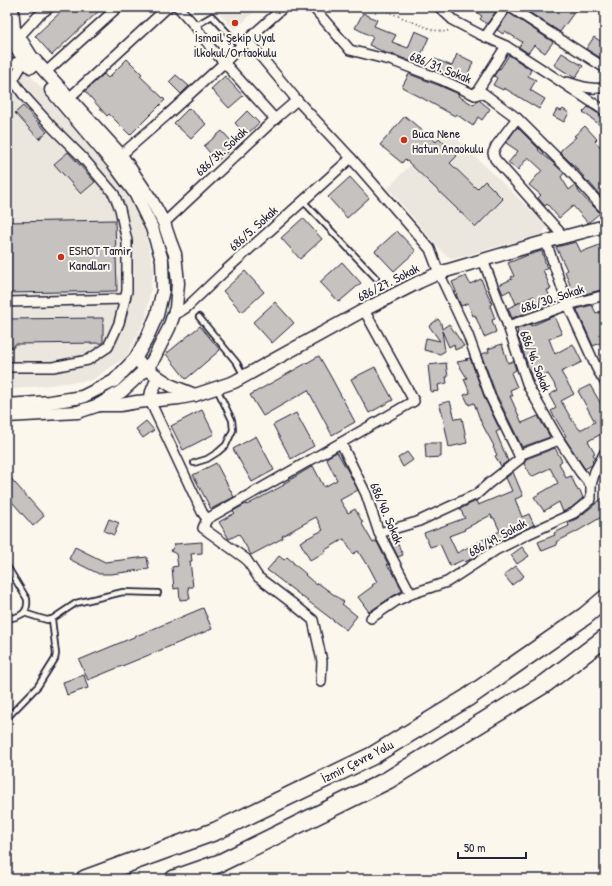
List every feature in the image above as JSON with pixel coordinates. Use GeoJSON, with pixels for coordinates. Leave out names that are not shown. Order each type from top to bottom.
{"type":"FeatureCollection","features":[{"type":"Feature","properties":{"kind":"highway","name":"İzmir Çevre Yolu"},"geometry":{"type":"LineString","coordinates":[[85,879],[216,831],[372,756],[467,698],[585,616],[605,599]]}},
{"type":"Feature","properties":{"kind":"highway"},"geometry":{"type":"LineString","coordinates":[[174,879],[220,863],[388,780],[546,684],[605,638]]}},
{"type":"Feature","properties":{"kind":"street"},"geometry":{"type":"LineString","coordinates":[[7,405],[50,402],[82,397],[114,381],[135,359],[146,340],[157,315],[163,290],[162,260],[152,228],[135,193],[113,162],[28,58],[13,37],[14,29],[12,7]]}},
{"type":"Feature","properties":{"kind":"street"},"geometry":{"type":"LineString","coordinates":[[13,37],[50,7]]}},
{"type":"Feature","properties":{"kind":"street"},"geometry":{"type":"LineString","coordinates":[[46,72],[118,7]]}},
{"type":"Feature","properties":{"kind":"street"},"geometry":{"type":"LineString","coordinates":[[69,98],[168,7]]}},
{"type":"Feature","properties":{"kind":"street"},"geometry":{"type":"LineString","coordinates":[[178,7],[195,26],[211,48],[275,119]]}},
{"type":"Feature","properties":{"kind":"street"},"geometry":{"type":"LineString","coordinates":[[121,155],[167,115],[284,7]]}},
{"type":"Feature","properties":{"kind":"street","name":"686/31. Sokak"},"geometry":{"type":"LineString","coordinates":[[313,7],[350,50],[392,61],[440,79],[476,95],[483,93],[517,118],[568,169],[605,210]]}},
{"type":"Feature","properties":{"kind":"street"},"geometry":{"type":"LineString","coordinates":[[439,7],[454,21],[506,46],[560,80],[605,111]]}},
{"type":"Feature","properties":{"kind":"street"},"geometry":{"type":"LineString","coordinates":[[485,36],[506,7]]}},
{"type":"Feature","properties":{"kind":"street"},"geometry":{"type":"LineString","coordinates":[[510,7],[605,68]]}},
{"type":"Feature","properties":{"kind":"street"},"geometry":{"type":"LineString","coordinates":[[244,43],[351,158],[430,249],[439,273],[468,335],[490,396],[520,455],[520,459],[477,494],[417,522],[380,533]]}},
{"type":"Feature","properties":{"kind":"street"},"geometry":{"type":"LineString","coordinates":[[476,95],[506,46]]}},
{"type":"Feature","properties":{"kind":"street"},"geometry":{"type":"LineString","coordinates":[[7,416],[78,412],[99,405],[122,391],[147,368],[153,360],[169,328],[176,308],[178,283],[174,254],[164,223],[143,186],[121,155],[46,72],[28,58]]}},
{"type":"Feature","properties":{"kind":"street"},"geometry":{"type":"LineString","coordinates":[[7,65],[28,58]]}},
{"type":"Feature","properties":{"kind":"street"},"geometry":{"type":"LineString","coordinates":[[7,367],[53,367],[88,360],[108,347],[119,323],[127,291],[127,241],[120,209],[114,194],[82,157],[10,82],[28,58]]}},
{"type":"Feature","properties":{"kind":"street"},"geometry":{"type":"LineString","coordinates":[[560,80],[579,86],[596,89],[603,88],[605,86]]}},
{"type":"Feature","properties":{"kind":"street","name":"686/34. Sokak"},"geometry":{"type":"LineString","coordinates":[[164,223],[297,100]]}},
{"type":"Feature","properties":{"kind":"street"},"geometry":{"type":"LineString","coordinates":[[517,118],[496,146],[493,152],[495,159],[564,237]]}},
{"type":"Feature","properties":{"kind":"street","name":"686/5. Sokak"},"geometry":{"type":"LineString","coordinates":[[173,316],[186,308],[303,200],[351,158]]}},
{"type":"Feature","properties":{"kind":"street","name":"686/27. Sokak"},"geometry":{"type":"LineString","coordinates":[[99,405],[120,405],[179,398],[195,395],[234,382],[364,310],[439,273],[605,226]]}},
{"type":"Feature","properties":{"kind":"street"},"geometry":{"type":"LineString","coordinates":[[546,242],[568,305],[597,370],[605,382]]}},
{"type":"Feature","properties":{"kind":"street","name":"686/46. Sokak"},"geometry":{"type":"LineString","coordinates":[[483,260],[508,326],[528,386],[559,440],[580,472],[591,485]]}},
{"type":"Feature","properties":{"kind":"street","name":"686/30. Sokak"},"geometry":{"type":"LineString","coordinates":[[508,326],[568,305],[605,295]]}},
{"type":"Feature","properties":{"kind":"street"},"geometry":{"type":"LineString","coordinates":[[7,302],[125,299]]}},
{"type":"Feature","properties":{"kind":"street"},"geometry":{"type":"LineString","coordinates":[[321,682],[322,661],[312,620],[258,577],[246,559],[203,528],[207,519],[414,401],[364,310]]}},
{"type":"Feature","properties":{"kind":"street"},"geometry":{"type":"LineString","coordinates":[[135,359],[172,386],[195,395]]}},
{"type":"Feature","properties":{"kind":"street"},"geometry":{"type":"LineString","coordinates":[[158,377],[150,401],[202,512],[207,519]]}},
{"type":"Feature","properties":{"kind":"street"},"geometry":{"type":"LineString","coordinates":[[114,381],[129,398],[137,402]]}},
{"type":"Feature","properties":{"kind":"street"},"geometry":{"type":"LineString","coordinates":[[520,455],[559,440]]}},
{"type":"Feature","properties":{"kind":"street","name":"686/40. Sokak"},"geometry":{"type":"LineString","coordinates":[[341,443],[366,494],[380,533],[411,594]]}},
{"type":"Feature","properties":{"kind":"street","name":"686/49. Sokak"},"geometry":{"type":"LineString","coordinates":[[371,618],[396,601],[411,594],[447,582],[496,550],[574,513],[591,499],[591,485],[595,471],[605,452]]}},
{"type":"Feature","properties":{"kind":"lane"},"geometry":{"type":"LineString","coordinates":[[195,26],[212,16],[244,43]]}},
{"type":"Feature","properties":{"kind":"lane"},"geometry":{"type":"LineString","coordinates":[[303,200],[376,278]]}},
{"type":"Feature","properties":{"kind":"lane"},"geometry":{"type":"LineString","coordinates":[[199,317],[237,362],[244,377]]}},
{"type":"Feature","properties":{"kind":"lane"},"geometry":{"type":"LineString","coordinates":[[194,463],[207,459],[218,452],[226,445],[233,430],[232,420],[217,388]]}},
{"type":"Feature","properties":{"kind":"lane"},"geometry":{"type":"LineString","coordinates":[[7,566],[27,599],[28,605],[24,613],[20,616],[7,619]]}},
{"type":"Feature","properties":{"kind":"lane"},"geometry":{"type":"LineString","coordinates":[[24,613],[47,620],[52,619],[76,604],[123,592],[158,593]]}},
{"type":"Feature","properties":{"kind":"lane"},"geometry":{"type":"LineString","coordinates":[[7,718],[38,686],[55,659],[56,654],[52,619]]}},
{"type":"Feature","properties":{"kind":"path"},"geometry":{"type":"LineString","coordinates":[[376,7],[433,30],[446,32],[458,23]]}},
{"type":"Feature","properties":{"kind":"shaded area","name":"İsmail Şekip Uyal İlkokul/Ortaokulu"},"geometry":{"type":"Polygon","coordinates":[[[213,7],[259,7],[235,30],[213,7]]]}},
{"type":"Feature","properties":{"kind":"shaded area"},"geometry":{"type":"Polygon","coordinates":[[[7,49],[107,162],[142,221],[154,269],[146,318],[126,357],[92,380],[7,390],[7,49]]]}},
{"type":"Feature","properties":{"kind":"shaded area"},"geometry":{"type":"Polygon","coordinates":[[[446,128],[547,226],[543,234],[453,259],[443,253],[388,188],[446,128]]]}},
{"type":"Feature","properties":{"kind":"building"},"geometry":{"type":"Polygon","coordinates":[[[66,7],[103,7],[52,55],[35,36],[66,7]]]}},
{"type":"Feature","properties":{"kind":"building"},"geometry":{"type":"Polygon","coordinates":[[[469,7],[499,7],[487,24],[480,19],[482,16],[469,7]]]}},
{"type":"Feature","properties":{"kind":"building"},"geometry":{"type":"Polygon","coordinates":[[[521,7],[578,7],[560,32],[521,7]]]}},
{"type":"Feature","properties":{"kind":"building"},"geometry":{"type":"Polygon","coordinates":[[[363,13],[377,20],[374,26],[396,35],[392,42],[408,48],[415,31],[429,37],[417,64],[369,45],[373,37],[355,28],[363,13]]]}},
{"type":"Feature","properties":{"kind":"building"},"geometry":{"type":"Polygon","coordinates":[[[509,13],[553,42],[545,53],[534,45],[528,53],[519,47],[522,42],[505,31],[503,34],[497,30],[509,13]]]}},
{"type":"Feature","properties":{"kind":"building"},"geometry":{"type":"Polygon","coordinates":[[[594,37],[605,44],[605,52],[601,58],[586,49],[594,37]]]}},
{"type":"Feature","properties":{"kind":"building"},"geometry":{"type":"Polygon","coordinates":[[[562,53],[583,66],[575,78],[554,65],[562,53]]]}},
{"type":"Feature","properties":{"kind":"building"},"geometry":{"type":"Polygon","coordinates":[[[457,54],[473,62],[464,83],[431,69],[435,59],[452,66],[457,54]]]}},
{"type":"Feature","properties":{"kind":"building"},"geometry":{"type":"Polygon","coordinates":[[[509,55],[531,70],[528,76],[536,80],[530,90],[545,99],[539,109],[504,88],[503,90],[493,85],[497,78],[494,76],[509,55]]]}},
{"type":"Feature","properties":{"kind":"building"},"geometry":{"type":"Polygon","coordinates":[[[127,59],[142,74],[140,76],[165,100],[130,135],[109,114],[107,116],[85,91],[104,74],[108,78],[127,59]]]}},
{"type":"Feature","properties":{"kind":"building"},"geometry":{"type":"Polygon","coordinates":[[[409,74],[459,94],[458,96],[474,105],[479,100],[490,109],[482,120],[478,117],[473,126],[456,114],[455,116],[402,87],[409,74]]]}},
{"type":"Feature","properties":{"kind":"building"},"geometry":{"type":"Polygon","coordinates":[[[176,75],[189,86],[181,94],[169,82],[176,75]]]}},
{"type":"Feature","properties":{"kind":"building"},"geometry":{"type":"Polygon","coordinates":[[[225,76],[243,96],[229,108],[211,89],[225,76]]]}},
{"type":"Feature","properties":{"kind":"building"},"geometry":{"type":"Polygon","coordinates":[[[23,106],[47,132],[39,139],[15,113],[23,106]]]}},
{"type":"Feature","properties":{"kind":"building"},"geometry":{"type":"Polygon","coordinates":[[[588,107],[605,117],[605,129],[583,112],[588,107]]]}},
{"type":"Feature","properties":{"kind":"building"},"geometry":{"type":"Polygon","coordinates":[[[189,108],[206,124],[191,139],[174,123],[189,108]]]}},
{"type":"Feature","properties":{"kind":"building"},"geometry":{"type":"Polygon","coordinates":[[[557,109],[561,111],[563,109],[569,113],[564,122],[553,116],[557,109]]]}},
{"type":"Feature","properties":{"kind":"building"},"geometry":{"type":"Polygon","coordinates":[[[247,111],[259,123],[246,135],[235,123],[247,111]]]}},
{"type":"Feature","properties":{"kind":"building"},"geometry":{"type":"Polygon","coordinates":[[[405,116],[436,142],[439,138],[457,156],[450,163],[477,189],[485,181],[503,199],[476,227],[405,159],[402,163],[380,145],[405,116]]]}},
{"type":"Feature","properties":{"kind":"building"},"geometry":{"type":"Polygon","coordinates":[[[585,126],[597,139],[595,141],[605,152],[605,201],[573,164],[560,152],[585,126]]]}},
{"type":"Feature","properties":{"kind":"building"},"geometry":{"type":"Polygon","coordinates":[[[517,127],[539,149],[538,150],[564,173],[561,177],[569,190],[575,185],[578,191],[600,213],[588,223],[573,206],[559,218],[547,204],[545,206],[538,198],[541,195],[529,185],[542,170],[528,157],[518,170],[508,163],[518,151],[506,143],[517,127]]]}},
{"type":"Feature","properties":{"kind":"building"},"geometry":{"type":"Polygon","coordinates":[[[222,131],[235,145],[217,161],[204,146],[222,131]]]}},
{"type":"Feature","properties":{"kind":"building"},"geometry":{"type":"Polygon","coordinates":[[[68,152],[95,182],[81,194],[54,164],[68,152]]]}},
{"type":"Feature","properties":{"kind":"building"},"geometry":{"type":"Polygon","coordinates":[[[350,177],[369,198],[347,218],[328,197],[350,177]]]}},
{"type":"Feature","properties":{"kind":"building"},"geometry":{"type":"Polygon","coordinates":[[[303,218],[322,239],[300,259],[281,238],[303,218]]]}},
{"type":"Feature","properties":{"kind":"building","name":"ESHOT Tamir Kanalları"},"geometry":{"type":"Polygon","coordinates":[[[115,220],[117,291],[7,293],[7,222],[115,220]]]}},
{"type":"Feature","properties":{"kind":"building"},"geometry":{"type":"Polygon","coordinates":[[[397,231],[416,251],[394,271],[375,251],[397,231]]]}},
{"type":"Feature","properties":{"kind":"building"},"geometry":{"type":"Polygon","coordinates":[[[576,242],[581,252],[605,243],[605,289],[573,297],[568,286],[570,285],[565,271],[567,270],[556,247],[576,242]]]}},
{"type":"Feature","properties":{"kind":"building"},"geometry":{"type":"Polygon","coordinates":[[[542,251],[547,269],[543,270],[551,289],[547,290],[553,304],[539,309],[534,296],[516,304],[510,290],[503,294],[499,285],[512,279],[511,277],[514,276],[508,263],[542,251]]]}},
{"type":"Feature","properties":{"kind":"building"},"geometry":{"type":"Polygon","coordinates":[[[342,262],[361,283],[339,302],[320,282],[342,262]]]}},
{"type":"Feature","properties":{"kind":"building"},"geometry":{"type":"Polygon","coordinates":[[[245,271],[264,292],[242,312],[223,291],[245,271]]]}},
{"type":"Feature","properties":{"kind":"building"},"geometry":{"type":"Polygon","coordinates":[[[466,276],[470,284],[481,279],[492,304],[490,305],[495,319],[492,320],[496,332],[484,337],[475,315],[473,316],[468,303],[461,306],[452,282],[466,276]]]}},
{"type":"Feature","properties":{"kind":"building"},"geometry":{"type":"Polygon","coordinates":[[[275,302],[294,323],[272,343],[253,322],[275,302]]]}},
{"type":"Feature","properties":{"kind":"building"},"geometry":{"type":"Polygon","coordinates":[[[521,302],[526,313],[512,318],[508,308],[521,302]]]}},
{"type":"Feature","properties":{"kind":"building"},"geometry":{"type":"Polygon","coordinates":[[[592,305],[596,313],[605,310],[605,341],[593,346],[577,310],[592,305]]]}},
{"type":"Feature","properties":{"kind":"building"},"geometry":{"type":"Polygon","coordinates":[[[554,316],[562,334],[549,339],[555,354],[573,344],[582,362],[561,372],[574,394],[561,401],[572,420],[580,430],[595,422],[578,391],[590,385],[605,411],[605,432],[588,441],[595,453],[593,454],[595,458],[592,461],[592,465],[585,469],[564,437],[566,436],[551,411],[556,408],[549,395],[558,390],[548,374],[533,382],[517,333],[517,329],[531,324],[531,326],[554,316]]]}},
{"type":"Feature","properties":{"kind":"building"},"geometry":{"type":"Polygon","coordinates":[[[103,318],[103,343],[15,344],[14,347],[7,347],[7,319],[103,318]]]}},
{"type":"Feature","properties":{"kind":"building"},"geometry":{"type":"Polygon","coordinates":[[[438,319],[441,323],[442,329],[449,324],[464,346],[455,350],[454,344],[449,347],[442,331],[445,351],[440,354],[424,350],[426,338],[440,341],[429,326],[438,319]]]}},
{"type":"Feature","properties":{"kind":"building"},"geometry":{"type":"Polygon","coordinates":[[[200,326],[220,350],[186,379],[166,354],[200,326]]]}},
{"type":"Feature","properties":{"kind":"building"},"geometry":{"type":"Polygon","coordinates":[[[502,344],[508,363],[513,361],[516,370],[511,373],[517,387],[510,390],[513,396],[510,396],[522,423],[538,416],[550,437],[522,447],[496,394],[481,354],[489,352],[488,349],[502,344]]]}},
{"type":"Feature","properties":{"kind":"building"},"geometry":{"type":"Polygon","coordinates":[[[319,356],[355,422],[332,435],[308,390],[263,416],[250,395],[319,356]]]}},
{"type":"Feature","properties":{"kind":"building"},"geometry":{"type":"Polygon","coordinates":[[[470,358],[485,399],[500,430],[496,432],[508,461],[501,466],[495,456],[497,455],[493,447],[494,446],[481,422],[474,403],[469,405],[464,395],[470,393],[464,379],[467,378],[457,362],[468,360],[465,359],[470,358]]]}},
{"type":"Feature","properties":{"kind":"building"},"geometry":{"type":"Polygon","coordinates":[[[446,363],[448,377],[446,377],[447,383],[438,385],[439,391],[431,392],[428,365],[446,363]]]}},
{"type":"Feature","properties":{"kind":"building"},"geometry":{"type":"Polygon","coordinates":[[[375,367],[393,400],[369,413],[351,379],[375,367]]]}},
{"type":"Feature","properties":{"kind":"building"},"geometry":{"type":"Polygon","coordinates":[[[450,401],[455,419],[462,418],[467,443],[449,447],[439,404],[450,401]]]}},
{"type":"Feature","properties":{"kind":"building"},"geometry":{"type":"Polygon","coordinates":[[[202,410],[214,434],[183,450],[171,426],[202,410]]]}},
{"type":"Feature","properties":{"kind":"building"},"geometry":{"type":"Polygon","coordinates":[[[296,413],[314,446],[291,459],[273,425],[296,413]]]}},
{"type":"Feature","properties":{"kind":"building"},"geometry":{"type":"Polygon","coordinates":[[[146,421],[154,430],[143,438],[136,429],[146,421]]]}},
{"type":"Feature","properties":{"kind":"building"},"geometry":{"type":"Polygon","coordinates":[[[256,436],[274,470],[252,482],[233,449],[256,436]]]}},
{"type":"Feature","properties":{"kind":"building"},"geometry":{"type":"Polygon","coordinates":[[[425,443],[441,443],[441,457],[426,458],[425,443]]]}},
{"type":"Feature","properties":{"kind":"building"},"geometry":{"type":"Polygon","coordinates":[[[555,448],[562,461],[559,463],[566,478],[571,476],[583,498],[571,508],[563,512],[559,502],[544,511],[534,497],[558,483],[550,468],[531,477],[524,464],[526,459],[555,448]]]}},
{"type":"Feature","properties":{"kind":"building"},"geometry":{"type":"Polygon","coordinates":[[[337,452],[358,490],[340,500],[348,513],[355,509],[373,543],[376,541],[378,544],[388,564],[387,565],[394,574],[402,591],[369,612],[358,597],[377,582],[367,563],[366,564],[358,551],[353,554],[344,539],[325,550],[326,552],[310,560],[300,542],[323,530],[316,517],[282,536],[283,538],[251,555],[239,534],[229,539],[219,522],[235,513],[233,511],[284,485],[283,484],[313,466],[324,487],[337,480],[326,458],[337,452]]]}},
{"type":"Feature","properties":{"kind":"building"},"geometry":{"type":"Polygon","coordinates":[[[407,452],[413,460],[403,467],[398,458],[407,452]]]}},
{"type":"Feature","properties":{"kind":"building"},"geometry":{"type":"Polygon","coordinates":[[[216,463],[234,497],[211,509],[193,475],[216,463]]]}},
{"type":"Feature","properties":{"kind":"building"},"geometry":{"type":"Polygon","coordinates":[[[513,472],[523,496],[515,499],[522,517],[529,514],[534,525],[492,545],[465,562],[463,560],[450,566],[440,544],[430,547],[424,533],[465,518],[460,509],[476,501],[478,505],[512,491],[506,478],[513,472]],[[491,515],[464,529],[465,530],[449,536],[457,553],[500,531],[494,518],[492,518],[491,515]]]}},
{"type":"Feature","properties":{"kind":"building"},"geometry":{"type":"Polygon","coordinates":[[[7,474],[44,516],[33,526],[7,496],[7,474]]]}},
{"type":"Feature","properties":{"kind":"building"},"geometry":{"type":"Polygon","coordinates":[[[605,496],[605,515],[556,542],[557,545],[542,551],[538,542],[555,535],[554,533],[569,526],[568,523],[578,518],[605,496]]]}},
{"type":"Feature","properties":{"kind":"building"},"geometry":{"type":"Polygon","coordinates":[[[109,519],[119,523],[114,535],[104,531],[109,519]]]}},
{"type":"Feature","properties":{"kind":"building"},"geometry":{"type":"Polygon","coordinates":[[[394,536],[403,555],[398,557],[389,539],[394,536]]]}},
{"type":"Feature","properties":{"kind":"building"},"geometry":{"type":"Polygon","coordinates":[[[202,542],[202,553],[191,554],[192,561],[190,561],[193,587],[188,587],[190,599],[180,600],[179,588],[174,589],[172,567],[178,566],[176,554],[171,551],[175,544],[202,542]]]}},
{"type":"Feature","properties":{"kind":"building"},"geometry":{"type":"Polygon","coordinates":[[[75,547],[105,562],[147,557],[149,569],[99,574],[69,559],[75,547]]]}},
{"type":"Feature","properties":{"kind":"building"},"geometry":{"type":"Polygon","coordinates":[[[522,547],[529,556],[517,564],[511,555],[522,547]]]}},
{"type":"Feature","properties":{"kind":"building"},"geometry":{"type":"Polygon","coordinates":[[[279,556],[284,560],[287,557],[317,585],[318,583],[344,602],[342,604],[357,616],[346,630],[267,570],[279,556]]]}},
{"type":"Feature","properties":{"kind":"building"},"geometry":{"type":"Polygon","coordinates":[[[516,566],[524,576],[512,585],[504,575],[516,566]]]}},
{"type":"Feature","properties":{"kind":"building"},"geometry":{"type":"Polygon","coordinates":[[[203,608],[212,629],[88,680],[79,660],[203,608]]]}},
{"type":"Feature","properties":{"kind":"building"},"geometry":{"type":"Polygon","coordinates":[[[84,675],[88,688],[67,695],[63,682],[84,675]]]}},
{"type":"Feature","properties":{"kind":"place","name":"İsmail Şekip Uyal İlkokul/Ortaokulu"},"geometry":{"type":"Point","coordinates":[235,23]}},
{"type":"Feature","properties":{"kind":"place","name":"Buca Nene Hatun Anaokulu"},"geometry":{"type":"Point","coordinates":[404,140]}},
{"type":"Feature","properties":{"kind":"place","name":"ESHOT Tamir Kanalları"},"geometry":{"type":"Point","coordinates":[61,257]}}]}
